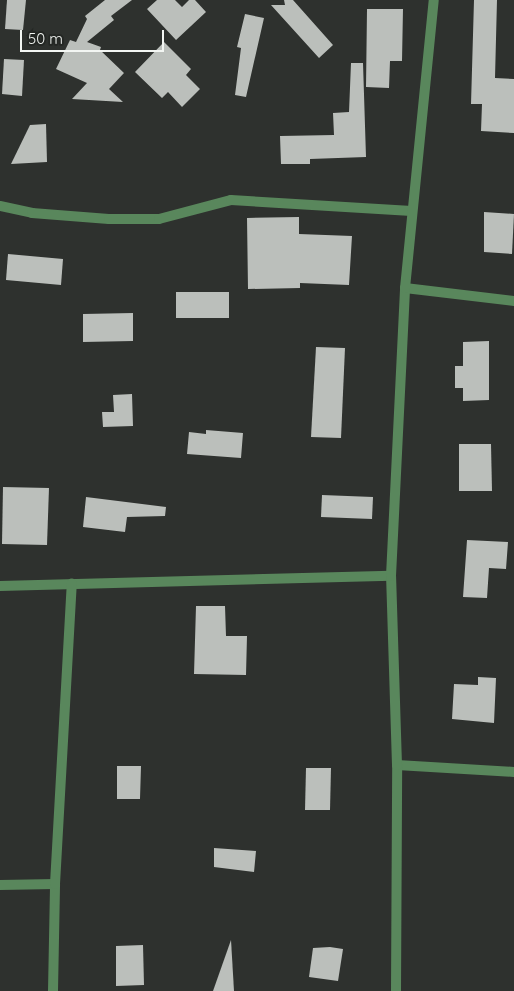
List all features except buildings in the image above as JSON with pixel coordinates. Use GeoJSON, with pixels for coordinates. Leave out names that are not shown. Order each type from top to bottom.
{"type":"FeatureCollection","features":[{"type":"Feature","properties":{"kind":"street"},"geometry":{"type":"LineString","coordinates":[[396,991],[397,765],[391,576],[405,288],[434,0]]}},
{"type":"Feature","properties":{"kind":"street"},"geometry":{"type":"LineString","coordinates":[[0,206],[32,213],[119,219],[159,219],[231,200],[412,211]]}},
{"type":"Feature","properties":{"kind":"street"},"geometry":{"type":"LineString","coordinates":[[405,288],[514,301]]}},
{"type":"Feature","properties":{"kind":"street"},"geometry":{"type":"LineString","coordinates":[[0,586],[391,576]]}},
{"type":"Feature","properties":{"kind":"street"},"geometry":{"type":"LineString","coordinates":[[53,991],[55,884],[72,583]]}},
{"type":"Feature","properties":{"kind":"street"},"geometry":{"type":"LineString","coordinates":[[397,765],[514,772]]}},
{"type":"Feature","properties":{"kind":"street"},"geometry":{"type":"LineString","coordinates":[[0,885],[55,884]]}}]}
